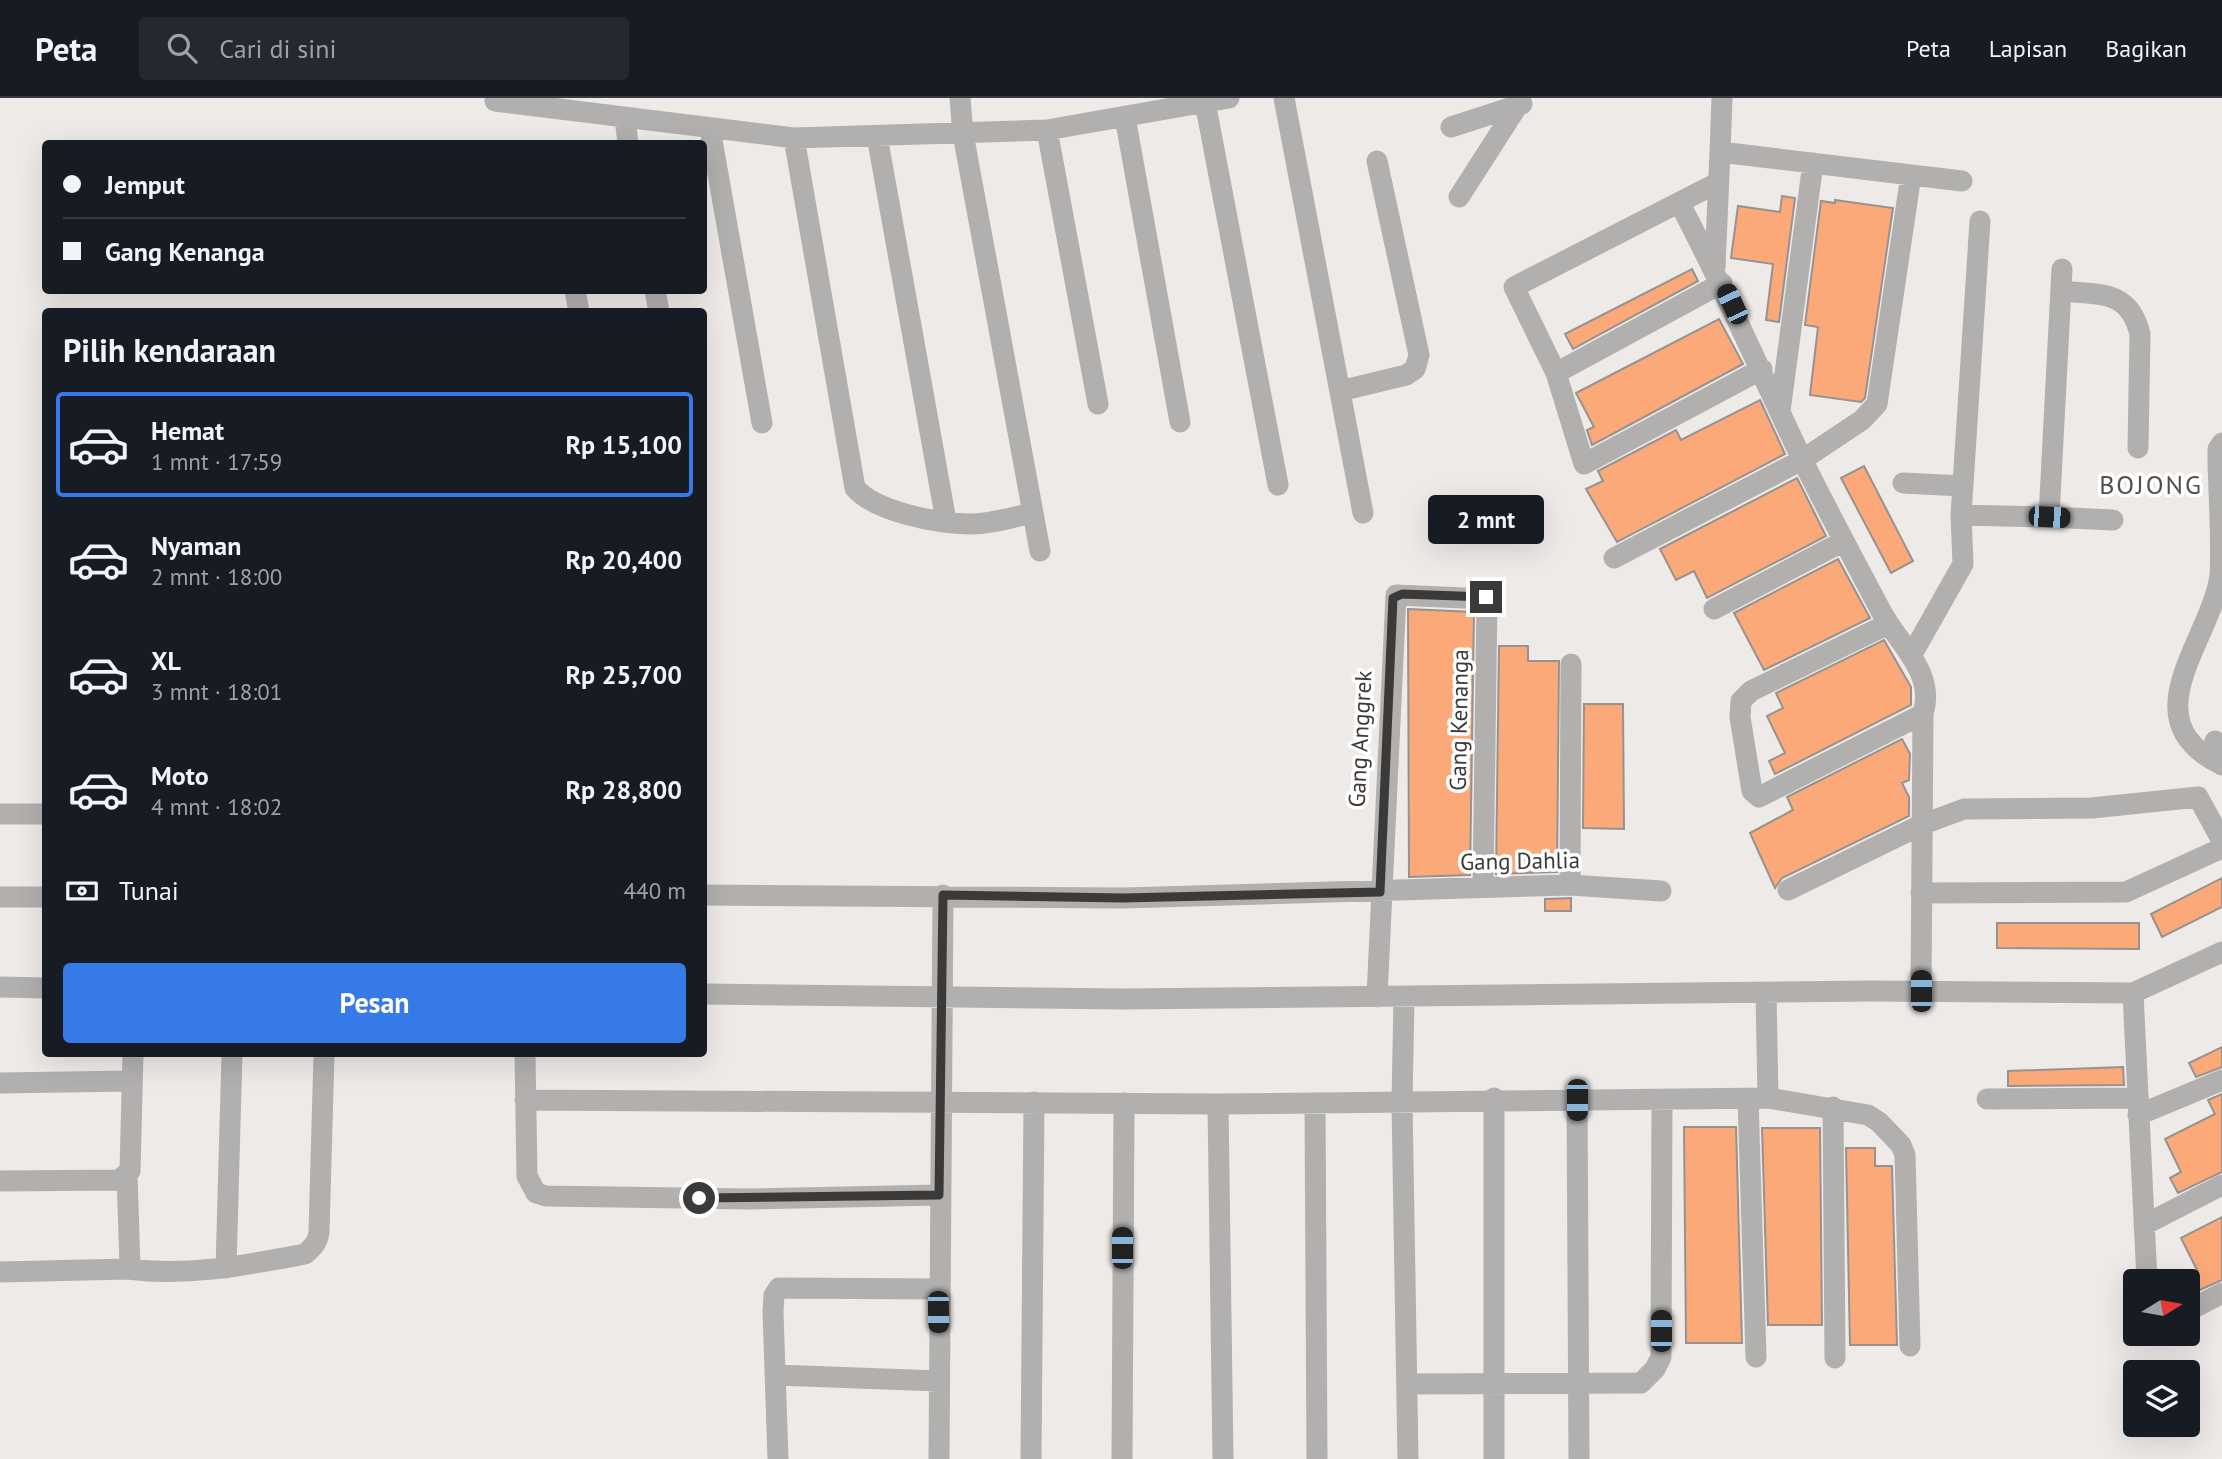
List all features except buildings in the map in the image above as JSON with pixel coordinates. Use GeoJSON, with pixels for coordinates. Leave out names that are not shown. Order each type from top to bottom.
{"type":"FeatureCollection","features":[{"type":"Feature","properties":{"kind":"street"},"geometry":{"type":"LineString","coordinates":[[960,98],[962,134],[1040,551]]}},
{"type":"Feature","properties":{"kind":"street"},"geometry":{"type":"LineString","coordinates":[[495,101],[626,135],[710,129],[794,138],[1047,130],[1229,98]]}},
{"type":"Feature","properties":{"kind":"street"},"geometry":{"type":"LineString","coordinates":[[1284,98],[1363,513]]}},
{"type":"Feature","properties":{"kind":"street"},"geometry":{"type":"LineString","coordinates":[[1718,276],[1717,183],[1722,98]]}},
{"type":"Feature","properties":{"kind":"street"},"geometry":{"type":"LineString","coordinates":[[1451,127],[1525,102]]}},
{"type":"Feature","properties":{"kind":"street"},"geometry":{"type":"LineString","coordinates":[[1459,197],[1525,102]]}},
{"type":"Feature","properties":{"kind":"street"},"geometry":{"type":"LineString","coordinates":[[1205,103],[1278,485]]}},
{"type":"Feature","properties":{"kind":"street"},"geometry":{"type":"LineString","coordinates":[[1125,117],[1180,422]]}},
{"type":"Feature","properties":{"kind":"street"},"geometry":{"type":"LineString","coordinates":[[710,129],[762,422]]}},
{"type":"Feature","properties":{"kind":"street"},"geometry":{"type":"LineString","coordinates":[[1047,130],[1098,404]]}},
{"type":"Feature","properties":{"kind":"street"},"geometry":{"type":"LineString","coordinates":[[877,136],[946,521]]}},
{"type":"Feature","properties":{"kind":"street"},"geometry":{"type":"LineString","coordinates":[[794,138],[855,488],[862,497],[901,513],[970,525],[1033,513]]}},
{"type":"Feature","properties":{"kind":"street"},"geometry":{"type":"LineString","coordinates":[[1720,152],[1962,181]]}},
{"type":"Feature","properties":{"kind":"street"},"geometry":{"type":"LineString","coordinates":[[1340,391],[1406,375],[1415,369],[1419,355],[1377,161]]}},
{"type":"Feature","properties":{"kind":"street"},"geometry":{"type":"LineString","coordinates":[[1780,411],[1814,163]]}},
{"type":"Feature","properties":{"kind":"street"},"geometry":{"type":"LineString","coordinates":[[1614,558],[1802,460],[1862,420],[1877,404],[1911,175]]}},
{"type":"Feature","properties":{"kind":"street"},"geometry":{"type":"LineString","coordinates":[[1717,183],[1514,286],[1556,373],[1584,464],[1762,369]]}},
{"type":"Feature","properties":{"kind":"street"},"geometry":{"type":"LineString","coordinates":[[1680,204],[1718,276],[1802,460],[1888,624],[1911,656],[1927,686],[1923,714],[1921,991]]}},
{"type":"Feature","properties":{"kind":"street"},"geometry":{"type":"LineString","coordinates":[[1911,656],[1963,565],[1961,515],[1980,221]]}},
{"type":"Feature","properties":{"kind":"street"},"geometry":{"type":"LineString","coordinates":[[2049,517],[2062,269]]}},
{"type":"Feature","properties":{"kind":"street"},"geometry":{"type":"LineString","coordinates":[[1556,373],[1718,276]]}},
{"type":"Feature","properties":{"kind":"street"},"geometry":{"type":"LineString","coordinates":[[2061,291],[2111,296],[2130,309],[2137,321],[2140,334],[2138,448]]}},
{"type":"Feature","properties":{"kind":"street"},"geometry":{"type":"LineString","coordinates":[[2222,443],[2218,449],[2220,576],[2209,613],[2181,676],[2177,708],[2187,739],[2202,755],[2222,765]]}},
{"type":"Feature","properties":{"kind":"street"},"geometry":{"type":"LineString","coordinates":[[1903,482],[1963,486]]}},
{"type":"Feature","properties":{"kind":"street"},"geometry":{"type":"LineString","coordinates":[[1961,515],[2113,520]]}},
{"type":"Feature","properties":{"kind":"street"},"geometry":{"type":"LineString","coordinates":[[1714,609],[1844,541]]}},
{"type":"Feature","properties":{"kind":"street","name":"Gang Kenanga"},"geometry":{"type":"LineString","coordinates":[[1402,594],[1487,599],[1483,886]]}},
{"type":"Feature","properties":{"kind":"street","name":"Gang Anggrek"},"geometry":{"type":"LineString","coordinates":[[1380,892],[1393,598],[1402,594]]}},
{"type":"Feature","properties":{"kind":"street"},"geometry":{"type":"LineString","coordinates":[[1888,624],[1751,691],[1741,701],[1740,717],[1752,791],[1759,797],[1923,714]]}},
{"type":"Feature","properties":{"kind":"street"},"geometry":{"type":"LineString","coordinates":[[1570,885],[1571,664]]}},
{"type":"Feature","properties":{"kind":"street"},"geometry":{"type":"LineString","coordinates":[[1788,890],[1921,825],[1964,809],[2092,808],[2198,797],[2222,841]]}},
{"type":"Feature","properties":{"kind":"street"},"geometry":{"type":"LineString","coordinates":[[0,814],[42,814]]}},
{"type":"Feature","properties":{"kind":"street"},"geometry":{"type":"LineString","coordinates":[[1921,892],[2126,892],[2222,848]]}},
{"type":"Feature","properties":{"kind":"street","name":"Gang Dahlia"},"geometry":{"type":"LineString","coordinates":[[707,895],[1123,898],[1570,885],[1661,891]]}},
{"type":"Feature","properties":{"kind":"street"},"geometry":{"type":"LineString","coordinates":[[1377,997],[1380,892]]}},
{"type":"Feature","properties":{"kind":"street"},"geometry":{"type":"LineString","coordinates":[[939,1459],[938,1289],[943,895]]}},
{"type":"Feature","properties":{"kind":"street"},"geometry":{"type":"LineString","coordinates":[[0,897],[42,897]]}},
{"type":"Feature","properties":{"kind":"street"},"geometry":{"type":"LineString","coordinates":[[707,994],[1405,998],[1871,991],[2133,993],[2222,953]]}},
{"type":"Feature","properties":{"kind":"street"},"geometry":{"type":"LineString","coordinates":[[0,987],[42,988]]}},
{"type":"Feature","properties":{"kind":"street"},"geometry":{"type":"LineString","coordinates":[[1756,1357],[1758,1098],[1766,992]]}},
{"type":"Feature","properties":{"kind":"street"},"geometry":{"type":"LineString","coordinates":[[2133,993],[2146,1269]]}},
{"type":"Feature","properties":{"kind":"street"},"geometry":{"type":"LineString","coordinates":[[1405,998],[1402,1102],[1408,1459]]}},
{"type":"Feature","properties":{"kind":"street"},"geometry":{"type":"LineString","coordinates":[[0,1181],[119,1180],[127,1176],[131,1171],[133,1057]]}},
{"type":"Feature","properties":{"kind":"street"},"geometry":{"type":"LineString","coordinates":[[226,1268],[232,1057]]}},
{"type":"Feature","properties":{"kind":"street"},"geometry":{"type":"LineString","coordinates":[[0,1272],[128,1269],[162,1273],[226,1268],[305,1254],[318,1241],[324,1057]]}},
{"type":"Feature","properties":{"kind":"street"},"geometry":{"type":"LineString","coordinates":[[525,1057],[527,1176],[536,1193],[546,1196],[750,1199],[939,1195]]}},
{"type":"Feature","properties":{"kind":"street"},"geometry":{"type":"LineString","coordinates":[[1987,1099],[2137,1106],[2222,1080]]}},
{"type":"Feature","properties":{"kind":"street"},"geometry":{"type":"LineString","coordinates":[[0,1083],[132,1081]]}},
{"type":"Feature","properties":{"kind":"street"},"geometry":{"type":"LineString","coordinates":[[525,1100],[941,1100],[1218,1104],[1494,1098],[1758,1098],[1833,1107],[1868,1115],[1879,1122],[1895,1137],[1905,1155],[1910,1346]]}},
{"type":"Feature","properties":{"kind":"street"},"geometry":{"type":"LineString","coordinates":[[1494,1098],[1494,1459]]}},
{"type":"Feature","properties":{"kind":"street"},"geometry":{"type":"LineString","coordinates":[[1577,1100],[1579,1459]]}},
{"type":"Feature","properties":{"kind":"street"},"geometry":{"type":"LineString","coordinates":[[1408,1384],[1641,1383],[1655,1369],[1661,1357],[1662,1100]]}},
{"type":"Feature","properties":{"kind":"street"},"geometry":{"type":"LineString","coordinates":[[1031,1459],[1034,1102]]}},
{"type":"Feature","properties":{"kind":"street"},"geometry":{"type":"LineString","coordinates":[[1122,1459],[1124,1103]]}},
{"type":"Feature","properties":{"kind":"street"},"geometry":{"type":"LineString","coordinates":[[1315,1103],[1317,1459]]}},
{"type":"Feature","properties":{"kind":"street"},"geometry":{"type":"LineString","coordinates":[[1218,1104],[1223,1459]]}},
{"type":"Feature","properties":{"kind":"street"},"geometry":{"type":"LineString","coordinates":[[1833,1107],[1835,1358]]}},
{"type":"Feature","properties":{"kind":"street"},"geometry":{"type":"LineString","coordinates":[[127,1176],[128,1269]]}},
{"type":"Feature","properties":{"kind":"street"},"geometry":{"type":"LineString","coordinates":[[2144,1225],[2222,1185]]}},
{"type":"Feature","properties":{"kind":"street"},"geometry":{"type":"LineString","coordinates":[[778,1459],[774,1295],[779,1288],[795,1286],[938,1289]]}},
{"type":"Feature","properties":{"kind":"street"},"geometry":{"type":"LineString","coordinates":[[2200,1305],[2222,1293]]}},
{"type":"Feature","properties":{"kind":"street"},"geometry":{"type":"LineString","coordinates":[[775,1375],[939,1381]]}},
{"type":"Feature","properties":{"kind":"district","name":"BOJONG"},"geometry":{"type":"Point","coordinates":[2151,485]}},
{"type":"Feature","properties":{"kind":"route"},"geometry":{"type":"LineString","coordinates":[[699,1198],[939,1195],[943,895],[1123,898],[1380,892],[1393,598],[1402,594],[1486,597]]}}]}
